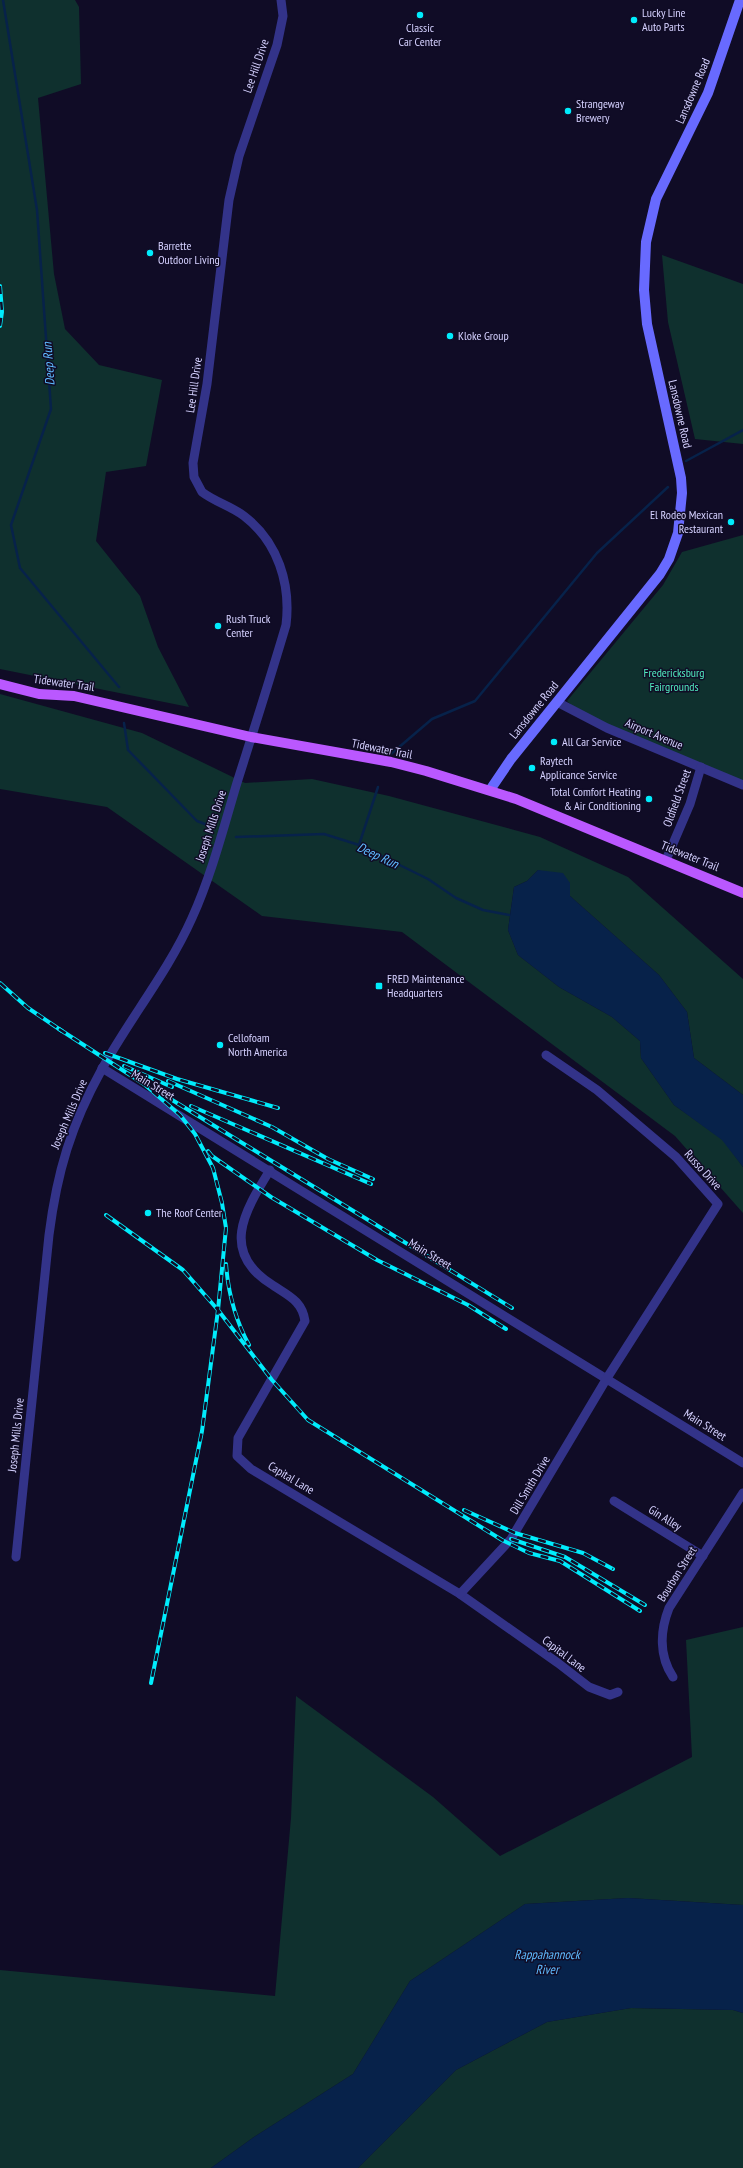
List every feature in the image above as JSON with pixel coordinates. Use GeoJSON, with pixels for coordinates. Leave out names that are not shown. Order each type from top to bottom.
{"type":"FeatureCollection","features":[{"type":"Feature","properties":{"kind":"main road","name":"Lansdowne Road"},"geometry":{"type":"LineString","coordinates":[[490,790],[511,759],[660,574],[669,559],[678,533],[681,515],[681,478],[647,324],[644,290],[646,242],[656,199],[708,93],[740,0]]}},
{"type":"Feature","properties":{"kind":"main road","name":"Tidewater Trail"},"geometry":{"type":"LineString","coordinates":[[0,684],[39,694],[74,696],[251,737],[390,762],[490,790],[666,860],[743,893]]}},
{"type":"Feature","properties":{"kind":"street","name":"Lee Hill Drive"},"geometry":{"type":"LineString","coordinates":[[251,737],[286,625],[288,596],[286,582],[276,555],[264,536],[244,516],[202,492],[194,477],[193,462],[207,384],[229,200],[239,156],[277,45],[283,16],[281,0]]}},
{"type":"Feature","properties":{"kind":"street","name":"Airport Avenue"},"geometry":{"type":"LineString","coordinates":[[557,702],[587,720],[743,785]]}},
{"type":"Feature","properties":{"kind":"street","name":"Joseph Mills Drive"},"geometry":{"type":"LineString","coordinates":[[16,1557],[53,1198],[64,1153],[73,1129],[102,1068],[165,968],[192,919],[218,844],[251,737]]}},
{"type":"Feature","properties":{"kind":"street","name":"Oldfield Street"},"geometry":{"type":"LineString","coordinates":[[666,860],[690,804],[701,767]]}},
{"type":"Feature","properties":{"kind":"street","name":"Russo Drive"},"geometry":{"type":"LineString","coordinates":[[546,1055],[597,1090],[676,1157],[718,1204],[607,1378]]}},
{"type":"Feature","properties":{"kind":"street","name":"Main Street"},"geometry":{"type":"LineString","coordinates":[[102,1068],[270,1170],[743,1463]]}},
{"type":"Feature","properties":{"kind":"street","name":"Capital Lane"},"geometry":{"type":"LineString","coordinates":[[270,1170],[253,1197],[244,1217],[241,1232],[244,1250],[250,1267],[262,1279],[294,1298],[300,1306],[305,1321],[238,1438],[238,1456],[251,1469],[460,1594],[589,1687],[610,1695],[618,1692]]}},
{"type":"Feature","properties":{"kind":"street","name":"Dill Smith Drive"},"geometry":{"type":"LineString","coordinates":[[460,1594],[511,1539],[607,1378]]}},
{"type":"Feature","properties":{"kind":"street","name":"Bourbon Street"},"geometry":{"type":"LineString","coordinates":[[673,1676],[663,1652],[665,1619],[669,1608],[743,1492]]}},
{"type":"Feature","properties":{"kind":"street","name":"Gin Alley"},"geometry":{"type":"LineString","coordinates":[[614,1501],[703,1556]]}},
{"type":"Feature","properties":{"kind":"green space"},"geometry":{"type":"Polygon","coordinates":[[[0,0],[75,0],[79,7],[81,84],[38,98],[54,274],[65,329],[99,365],[162,380],[146,466],[106,472],[96,541],[140,596],[158,647],[189,707],[0,669],[0,0]]]}},
{"type":"Feature","properties":{"kind":"green space"},"geometry":{"type":"Polygon","coordinates":[[[662,255],[743,284],[743,444],[695,439],[668,322],[662,255]]]}},
{"type":"Feature","properties":{"kind":"green space","name":"Fredericksburg Fairgrounds"},"geometry":{"type":"Polygon","coordinates":[[[743,535],[743,785],[587,720],[567,701],[663,585],[682,552],[743,535]]]}},
{"type":"Feature","properties":{"kind":"green space"},"geometry":{"type":"Polygon","coordinates":[[[0,694],[142,733],[245,783],[312,779],[389,796],[540,837],[628,877],[743,979],[743,1095],[694,1058],[687,1012],[659,975],[570,896],[570,883],[538,870],[527,881],[514,887],[508,930],[518,955],[559,987],[612,1017],[640,1041],[641,1058],[674,1105],[723,1140],[743,1167],[743,1213],[675,1136],[402,932],[262,916],[107,807],[0,789],[0,694]]]}},
{"type":"Feature","properties":{"kind":"green space"},"geometry":{"type":"Polygon","coordinates":[[[743,1627],[743,1905],[628,1898],[525,1904],[410,1981],[353,2074],[254,2137],[211,2168],[0,2168],[0,1970],[275,1996],[291,1818],[296,1696],[433,1797],[500,1856],[692,1757],[686,1640],[743,1627]]]}},
{"type":"Feature","properties":{"kind":"green space"},"geometry":{"type":"Polygon","coordinates":[[[631,2008],[733,2010],[743,2013],[743,2168],[358,2168],[456,2070],[547,2022],[631,2008]]]}},
{"type":"Feature","properties":{"kind":"water"},"geometry":{"type":"Polygon","coordinates":[[[538,870],[563,873],[570,883],[570,896],[659,975],[687,1012],[694,1058],[743,1095],[743,1167],[722,1140],[674,1105],[641,1058],[640,1041],[612,1017],[559,987],[518,955],[508,930],[514,887],[527,881],[538,870]]]}},
{"type":"Feature","properties":{"kind":"water","name":"Rappahannock River"},"geometry":{"type":"Polygon","coordinates":[[[628,1898],[743,1905],[743,2013],[733,2010],[631,2008],[547,2022],[456,2070],[358,2168],[211,2168],[254,2137],[353,2074],[410,1981],[525,1904],[628,1898]]]}},
{"type":"Feature","properties":{"kind":"waterway","name":"Deep Run"},"geometry":{"type":"LineString","coordinates":[[3,0],[37,210],[51,409],[11,525],[20,568],[119,687]]}},
{"type":"Feature","properties":{"kind":"waterway"},"geometry":{"type":"LineString","coordinates":[[686,461],[743,430]]}},
{"type":"Feature","properties":{"kind":"waterway"},"geometry":{"type":"LineString","coordinates":[[391,754],[432,719],[475,701],[597,553],[668,487]]}},
{"type":"Feature","properties":{"kind":"waterway","name":"Deep Run"},"geometry":{"type":"LineString","coordinates":[[124,723],[128,750],[197,821],[210,826]]}},
{"type":"Feature","properties":{"kind":"waterway"},"geometry":{"type":"LineString","coordinates":[[359,845],[378,787]]}},
{"type":"Feature","properties":{"kind":"waterway","name":"Deep Run"},"geometry":{"type":"LineString","coordinates":[[236,837],[324,834],[359,845],[428,879],[456,898],[483,910],[509,915]]}},
{"type":"Feature","properties":{"kind":"railway"},"geometry":{"type":"LineString","coordinates":[[0,286],[2,312],[0,326]]}},
{"type":"Feature","properties":{"kind":"railway"},"geometry":{"type":"LineString","coordinates":[[0,983],[28,1008],[62,1031]]}},
{"type":"Feature","properties":{"kind":"railway"},"geometry":{"type":"LineString","coordinates":[[59,1029],[144,1084],[180,1115],[195,1134],[213,1168],[222,1203],[226,1228],[218,1310],[202,1431],[151,1683]]}},
{"type":"Feature","properties":{"kind":"railway"},"geometry":{"type":"LineString","coordinates":[[105,1053],[177,1079],[278,1108]]}},
{"type":"Feature","properties":{"kind":"railway"},"geometry":{"type":"LineString","coordinates":[[124,1066],[172,1087]]}},
{"type":"Feature","properties":{"kind":"railway"},"geometry":{"type":"LineString","coordinates":[[168,1081],[272,1127],[328,1159],[373,1179]]}},
{"type":"Feature","properties":{"kind":"railway"},"geometry":{"type":"LineString","coordinates":[[164,1095],[512,1308]]}},
{"type":"Feature","properties":{"kind":"railway"},"geometry":{"type":"LineString","coordinates":[[191,1106],[371,1184]]}},
{"type":"Feature","properties":{"kind":"railway"},"geometry":{"type":"LineString","coordinates":[[208,1151],[212,1156],[271,1197],[377,1260],[468,1305],[506,1329]]}},
{"type":"Feature","properties":{"kind":"railway"},"geometry":{"type":"LineString","coordinates":[[106,1215],[183,1270],[218,1310],[272,1380],[308,1420],[502,1540],[529,1553],[560,1561],[640,1611]]}},
{"type":"Feature","properties":{"kind":"railway"},"geometry":{"type":"LineString","coordinates":[[226,1264],[233,1306],[244,1336],[249,1345]]}},
{"type":"Feature","properties":{"kind":"railway"},"geometry":{"type":"LineString","coordinates":[[464,1510],[515,1533],[583,1553],[613,1569]]}},
{"type":"Feature","properties":{"kind":"railway"},"geometry":{"type":"LineString","coordinates":[[511,1539],[565,1557],[645,1605]]}},
{"type":"Feature","properties":{"kind":"place","name":"Classic Car Center"},"geometry":{"type":"Point","coordinates":[420,15]}},
{"type":"Feature","properties":{"kind":"place","name":"Lucky Line Auto Parts"},"geometry":{"type":"Point","coordinates":[634,20]}},
{"type":"Feature","properties":{"kind":"place","name":"Strangeway Brewery"},"geometry":{"type":"Point","coordinates":[568,111]}},
{"type":"Feature","properties":{"kind":"place","name":"Barrette Outdoor Living"},"geometry":{"type":"Point","coordinates":[150,253]}},
{"type":"Feature","properties":{"kind":"place","name":"Kloke Group"},"geometry":{"type":"Point","coordinates":[450,336]}},
{"type":"Feature","properties":{"kind":"place","name":"El Rodeo Mexican Restaurant"},"geometry":{"type":"Point","coordinates":[731,522]}},
{"type":"Feature","properties":{"kind":"place","name":"Rush Truck Center"},"geometry":{"type":"Point","coordinates":[218,626]}},
{"type":"Feature","properties":{"kind":"place","name":"All Car Service"},"geometry":{"type":"Point","coordinates":[554,742]}},
{"type":"Feature","properties":{"kind":"place","name":"Raytech Applicance Service"},"geometry":{"type":"Point","coordinates":[532,768]}},
{"type":"Feature","properties":{"kind":"place","name":"Total Comfort Heating & Air Conditioning"},"geometry":{"type":"Point","coordinates":[649,799]}},
{"type":"Feature","properties":{"kind":"place","name":"FRED Maintenance Headquarters"},"geometry":{"type":"Point","coordinates":[379,986]}},
{"type":"Feature","properties":{"kind":"place","name":"Cellofoam North America"},"geometry":{"type":"Point","coordinates":[220,1045]}},
{"type":"Feature","properties":{"kind":"place","name":"The Roof Center"},"geometry":{"type":"Point","coordinates":[148,1213]}}]}
